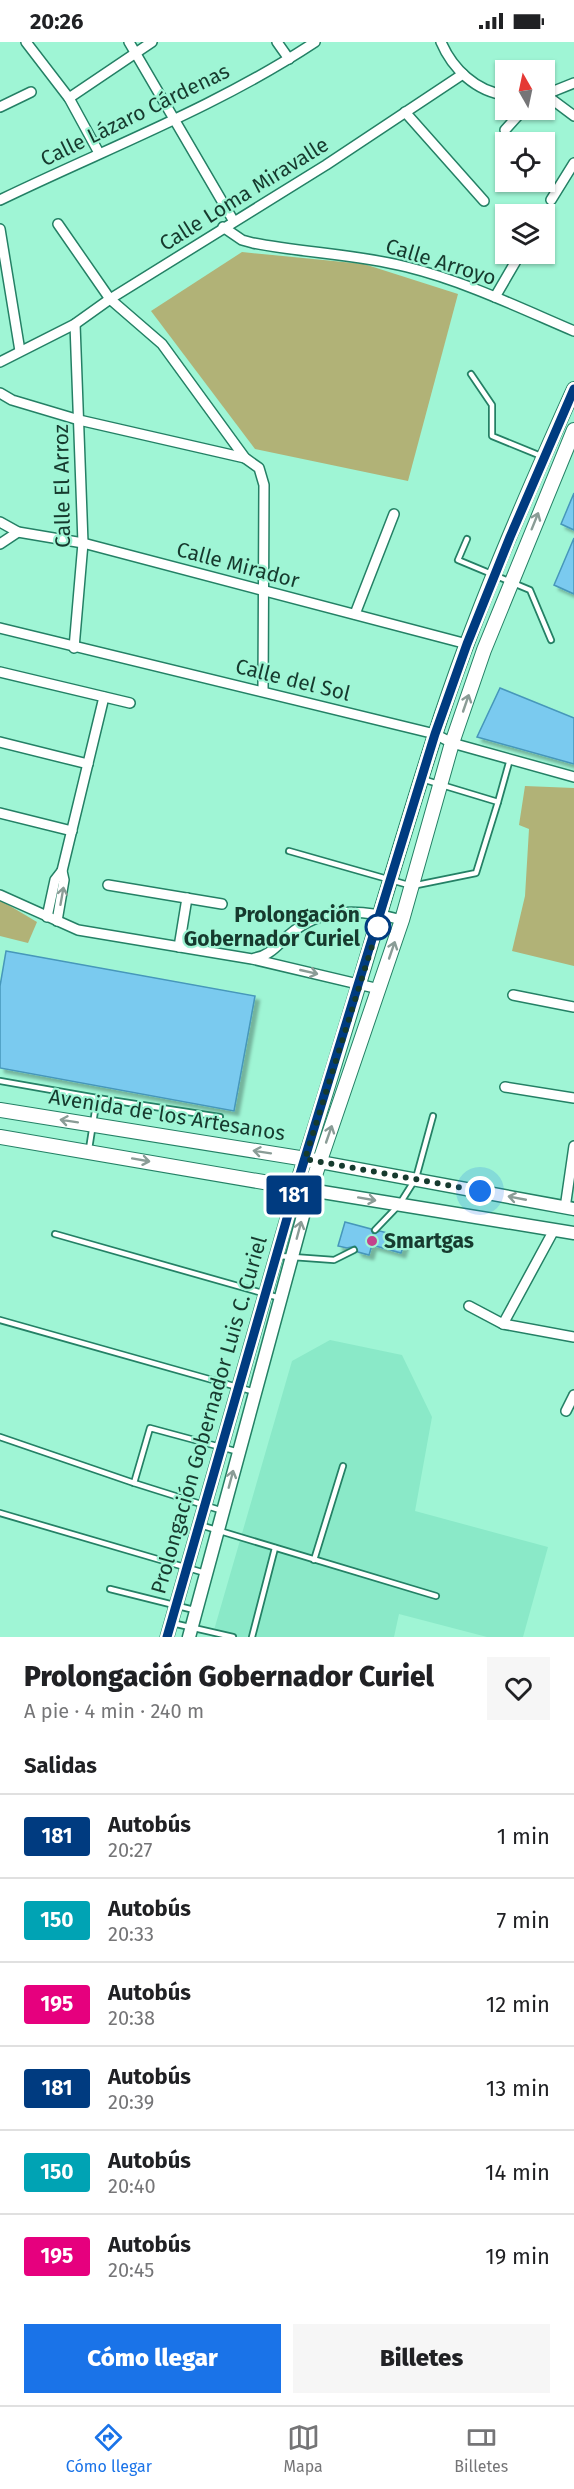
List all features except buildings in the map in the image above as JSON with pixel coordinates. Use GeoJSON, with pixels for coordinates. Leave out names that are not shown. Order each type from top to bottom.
{"type":"FeatureCollection","features":[{"type":"Feature","properties":{"kind":"main road","name":"Prolongación Gobernador Luis C. Curiel"},"geometry":{"type":"LineString","coordinates":[[303,1188],[305,1159],[382,914],[435,734],[467,644],[543,457],[574,389]]}},
{"type":"Feature","properties":{"kind":"main road","name":"Prolongación Gobernador Luis C. Curiel"},"geometry":{"type":"LineString","coordinates":[[303,1188],[320,1162],[402,920],[452,743],[484,650],[574,430]]}},
{"type":"Feature","properties":{"kind":"main road","name":"Avenida de los Artesanos"},"geometry":{"type":"LineString","coordinates":[[0,1110],[320,1162]]}},
{"type":"Feature","properties":{"kind":"main road"},"geometry":{"type":"LineString","coordinates":[[0,1137],[303,1188]]}},
{"type":"Feature","properties":{"kind":"street"},"geometry":{"type":"LineString","coordinates":[[26,42],[69,98],[99,153]]}},
{"type":"Feature","properties":{"kind":"street"},"geometry":{"type":"LineString","coordinates":[[129,42],[172,121],[233,220]]}},
{"type":"Feature","properties":{"kind":"street"},"geometry":{"type":"LineString","coordinates":[[69,98],[152,42]]}},
{"type":"Feature","properties":{"kind":"street"},"geometry":{"type":"LineString","coordinates":[[277,42],[289,59]]}},
{"type":"Feature","properties":{"kind":"street","name":"Calle Lázaro Cárdenas"},"geometry":{"type":"LineString","coordinates":[[0,200],[172,121],[289,59],[315,42]]}},
{"type":"Feature","properties":{"kind":"street"},"geometry":{"type":"LineString","coordinates":[[441,42],[463,74],[488,91],[495,93]]}},
{"type":"Feature","properties":{"kind":"street","name":"Calle Loma Miravalle"},"geometry":{"type":"LineString","coordinates":[[0,362],[75,324],[233,220],[326,165],[463,74]]}},
{"type":"Feature","properties":{"kind":"street"},"geometry":{"type":"LineString","coordinates":[[555,91],[574,83]]}},
{"type":"Feature","properties":{"kind":"street"},"geometry":{"type":"LineString","coordinates":[[0,107],[31,92]]}},
{"type":"Feature","properties":{"kind":"street"},"geometry":{"type":"LineString","coordinates":[[555,102],[574,116]]}},
{"type":"Feature","properties":{"kind":"street"},"geometry":{"type":"LineString","coordinates":[[405,112],[484,201]]}},
{"type":"Feature","properties":{"kind":"street"},"geometry":{"type":"LineString","coordinates":[[505,130],[514,120]]}},
{"type":"Feature","properties":{"kind":"street"},"geometry":{"type":"LineString","coordinates":[[551,200],[574,162]]}},
{"type":"Feature","properties":{"kind":"street"},"geometry":{"type":"LineString","coordinates":[[58,224],[110,299],[162,344],[245,458],[259,468],[264,484],[263,691]]}},
{"type":"Feature","properties":{"kind":"street","name":"Calle Arroyo"},"geometry":{"type":"LineString","coordinates":[[223,227],[242,240],[253,243],[362,257],[408,267],[495,297],[574,331]]}},
{"type":"Feature","properties":{"kind":"street"},"geometry":{"type":"LineString","coordinates":[[0,229],[20,351]]}},
{"type":"Feature","properties":{"kind":"street"},"geometry":{"type":"LineString","coordinates":[[495,297],[514,264]]}},
{"type":"Feature","properties":{"kind":"street","name":"Calle El Arroz"},"geometry":{"type":"LineString","coordinates":[[74,648],[83,543],[75,324]]}},
{"type":"Feature","properties":{"kind":"street"},"geometry":{"type":"LineString","coordinates":[[0,393],[12,400],[79,420],[245,458]]}},
{"type":"Feature","properties":{"kind":"street"},"geometry":{"type":"LineString","coordinates":[[356,614],[394,514]]}},
{"type":"Feature","properties":{"kind":"street","name":"Calle Mirador"},"geometry":{"type":"LineString","coordinates":[[0,522],[18,532],[83,543],[467,644]]}},
{"type":"Feature","properties":{"kind":"street"},"geometry":{"type":"LineString","coordinates":[[0,544],[18,532]]}},
{"type":"Feature","properties":{"kind":"street","name":"Calle del Sol"},"geometry":{"type":"LineString","coordinates":[[0,628],[74,648],[263,691],[435,734],[452,743],[574,777]]}},
{"type":"Feature","properties":{"kind":"street"},"geometry":{"type":"LineString","coordinates":[[0,672],[130,703]]}},
{"type":"Feature","properties":{"kind":"street"},"geometry":{"type":"LineString","coordinates":[[47,917],[55,880],[62,871],[104,697]]}},
{"type":"Feature","properties":{"kind":"street"},"geometry":{"type":"LineString","coordinates":[[0,742],[88,764]]}},
{"type":"Feature","properties":{"kind":"street"},"geometry":{"type":"LineString","coordinates":[[0,813],[72,831]]}},
{"type":"Feature","properties":{"kind":"street"},"geometry":{"type":"LineString","coordinates":[[57,921],[64,880],[62,871]]}},
{"type":"Feature","properties":{"kind":"street"},"geometry":{"type":"LineString","coordinates":[[108,885],[222,904]]}},
{"type":"Feature","properties":{"kind":"street"},"geometry":{"type":"LineString","coordinates":[[0,895],[78,930],[252,959],[379,988]]}},
{"type":"Feature","properties":{"kind":"street"},"geometry":{"type":"LineString","coordinates":[[179,947],[187,898]]}},
{"type":"Feature","properties":{"kind":"street"},"geometry":{"type":"LineString","coordinates":[[252,959],[268,955],[296,928],[323,914],[352,911],[382,914],[402,920]]}},
{"type":"Feature","properties":{"kind":"street"},"geometry":{"type":"LineString","coordinates":[[513,995],[574,1007]]}},
{"type":"Feature","properties":{"kind":"street"},"geometry":{"type":"LineString","coordinates":[[505,1087],[574,1098]]}},
{"type":"Feature","properties":{"kind":"street"},"geometry":{"type":"LineString","coordinates":[[569,1208],[574,1146]]}},
{"type":"Feature","properties":{"kind":"street","name":"Avenida de los Artesanos"},"geometry":{"type":"LineString","coordinates":[[320,1162],[569,1208]]}},
{"type":"Feature","properties":{"kind":"street"},"geometry":{"type":"LineString","coordinates":[[303,1188],[574,1233]]}},
{"type":"Feature","properties":{"kind":"street","name":"Prolongación Gobernador Luis C. Curiel"},"geometry":{"type":"LineString","coordinates":[[167,1637],[276,1255],[303,1188]]}},
{"type":"Feature","properties":{"kind":"street","name":"Prolongación Gobernador Luis C. Curiel"},"geometry":{"type":"LineString","coordinates":[[190,1632],[291,1258],[303,1188]]}},
{"type":"Feature","properties":{"kind":"street"},"geometry":{"type":"LineString","coordinates":[[503,1324],[554,1230]]}},
{"type":"Feature","properties":{"kind":"street"},"geometry":{"type":"LineString","coordinates":[[469,1306],[503,1324],[574,1336]]}},
{"type":"Feature","properties":{"kind":"street"},"geometry":{"type":"LineString","coordinates":[[566,1411],[574,1395]]}},
{"type":"Feature","properties":{"kind":"lane"},"geometry":{"type":"LineString","coordinates":[[471,374],[492,405],[492,436],[543,457]]}},
{"type":"Feature","properties":{"kind":"lane"},"geometry":{"type":"LineString","coordinates":[[467,539],[458,560],[494,577],[526,587],[533,594],[551,640]]}},
{"type":"Feature","properties":{"kind":"lane"},"geometry":{"type":"LineString","coordinates":[[289,851],[412,886],[476,873],[510,759]]}},
{"type":"Feature","properties":{"kind":"lane"},"geometry":{"type":"LineString","coordinates":[[422,779],[498,802]]}},
{"type":"Feature","properties":{"kind":"lane"},"geometry":{"type":"LineString","coordinates":[[0,1081],[220,1117]]}},
{"type":"Feature","properties":{"kind":"lane"},"geometry":{"type":"LineString","coordinates":[[89,1152],[97,1098]]}},
{"type":"Feature","properties":{"kind":"lane"},"geometry":{"type":"LineString","coordinates":[[375,1230],[399,1205],[416,1178],[433,1116]]}},
{"type":"Feature","properties":{"kind":"lane"},"geometry":{"type":"LineString","coordinates":[[55,1234],[280,1298]]}},
{"type":"Feature","properties":{"kind":"lane"},"geometry":{"type":"LineString","coordinates":[[276,1255],[334,1260],[354,1250]]}},
{"type":"Feature","properties":{"kind":"lane"},"geometry":{"type":"LineString","coordinates":[[0,1320],[255,1392]]}},
{"type":"Feature","properties":{"kind":"lane"},"geometry":{"type":"LineString","coordinates":[[134,1483],[150,1428],[239,1452]]}},
{"type":"Feature","properties":{"kind":"lane"},"geometry":{"type":"LineString","coordinates":[[0,1437],[223,1511]]}},
{"type":"Feature","properties":{"kind":"lane"},"geometry":{"type":"LineString","coordinates":[[314,1560],[343,1466]]}},
{"type":"Feature","properties":{"kind":"lane"},"geometry":{"type":"LineString","coordinates":[[0,1513],[205,1573]]}},
{"type":"Feature","properties":{"kind":"lane"},"geometry":{"type":"LineString","coordinates":[[198,1525],[436,1596]]}},
{"type":"Feature","properties":{"kind":"lane"},"geometry":{"type":"LineString","coordinates":[[252,1637],[275,1548]]}},
{"type":"Feature","properties":{"kind":"lane"},"geometry":{"type":"LineString","coordinates":[[110,1589],[196,1610]]}},
{"type":"Feature","properties":{"kind":"lane"},"geometry":{"type":"LineString","coordinates":[[171,1623],[190,1632],[233,1637]]}},
{"type":"Feature","properties":{"kind":"shaded area"},"geometry":{"type":"Polygon","coordinates":[[[242,252],[364,264],[458,294],[408,481],[255,449],[151,311],[242,252]]]}},
{"type":"Feature","properties":{"kind":"shaded area"},"geometry":{"type":"Polygon","coordinates":[[[525,786],[574,788],[574,966],[512,951],[525,896],[529,829],[519,825],[525,786]]]}},
{"type":"Feature","properties":{"kind":"shaded area"},"geometry":{"type":"Polygon","coordinates":[[[0,900],[37,922],[28,943],[0,936],[0,900]]]}},
{"type":"Feature","properties":{"kind":"shaded area"},"geometry":{"type":"Polygon","coordinates":[[[330,1340],[402,1355],[432,1417],[415,1511],[548,1547],[523,1637],[487,1637],[399,1614],[394,1637],[212,1637],[292,1361],[330,1340]]]}},
{"type":"Feature","properties":{"kind":"bus line","name":"181"},"geometry":{"type":"LineString","coordinates":[[167,1637],[296,1187],[382,914],[435,734],[467,644],[510,537],[574,389]]}},
{"type":"Feature","properties":{"kind":"place","name":"Prolongación Gobernador Curiel"},"geometry":{"type":"Point","coordinates":[378,927]}},
{"type":"Feature","properties":{"kind":"place","name":"Smartgas"},"geometry":{"type":"Point","coordinates":[372,1241]}},
{"type":"Feature","properties":{"kind":"route"},"geometry":{"type":"LineString","coordinates":[[378,927],[305,1159],[480,1191]]}}]}
